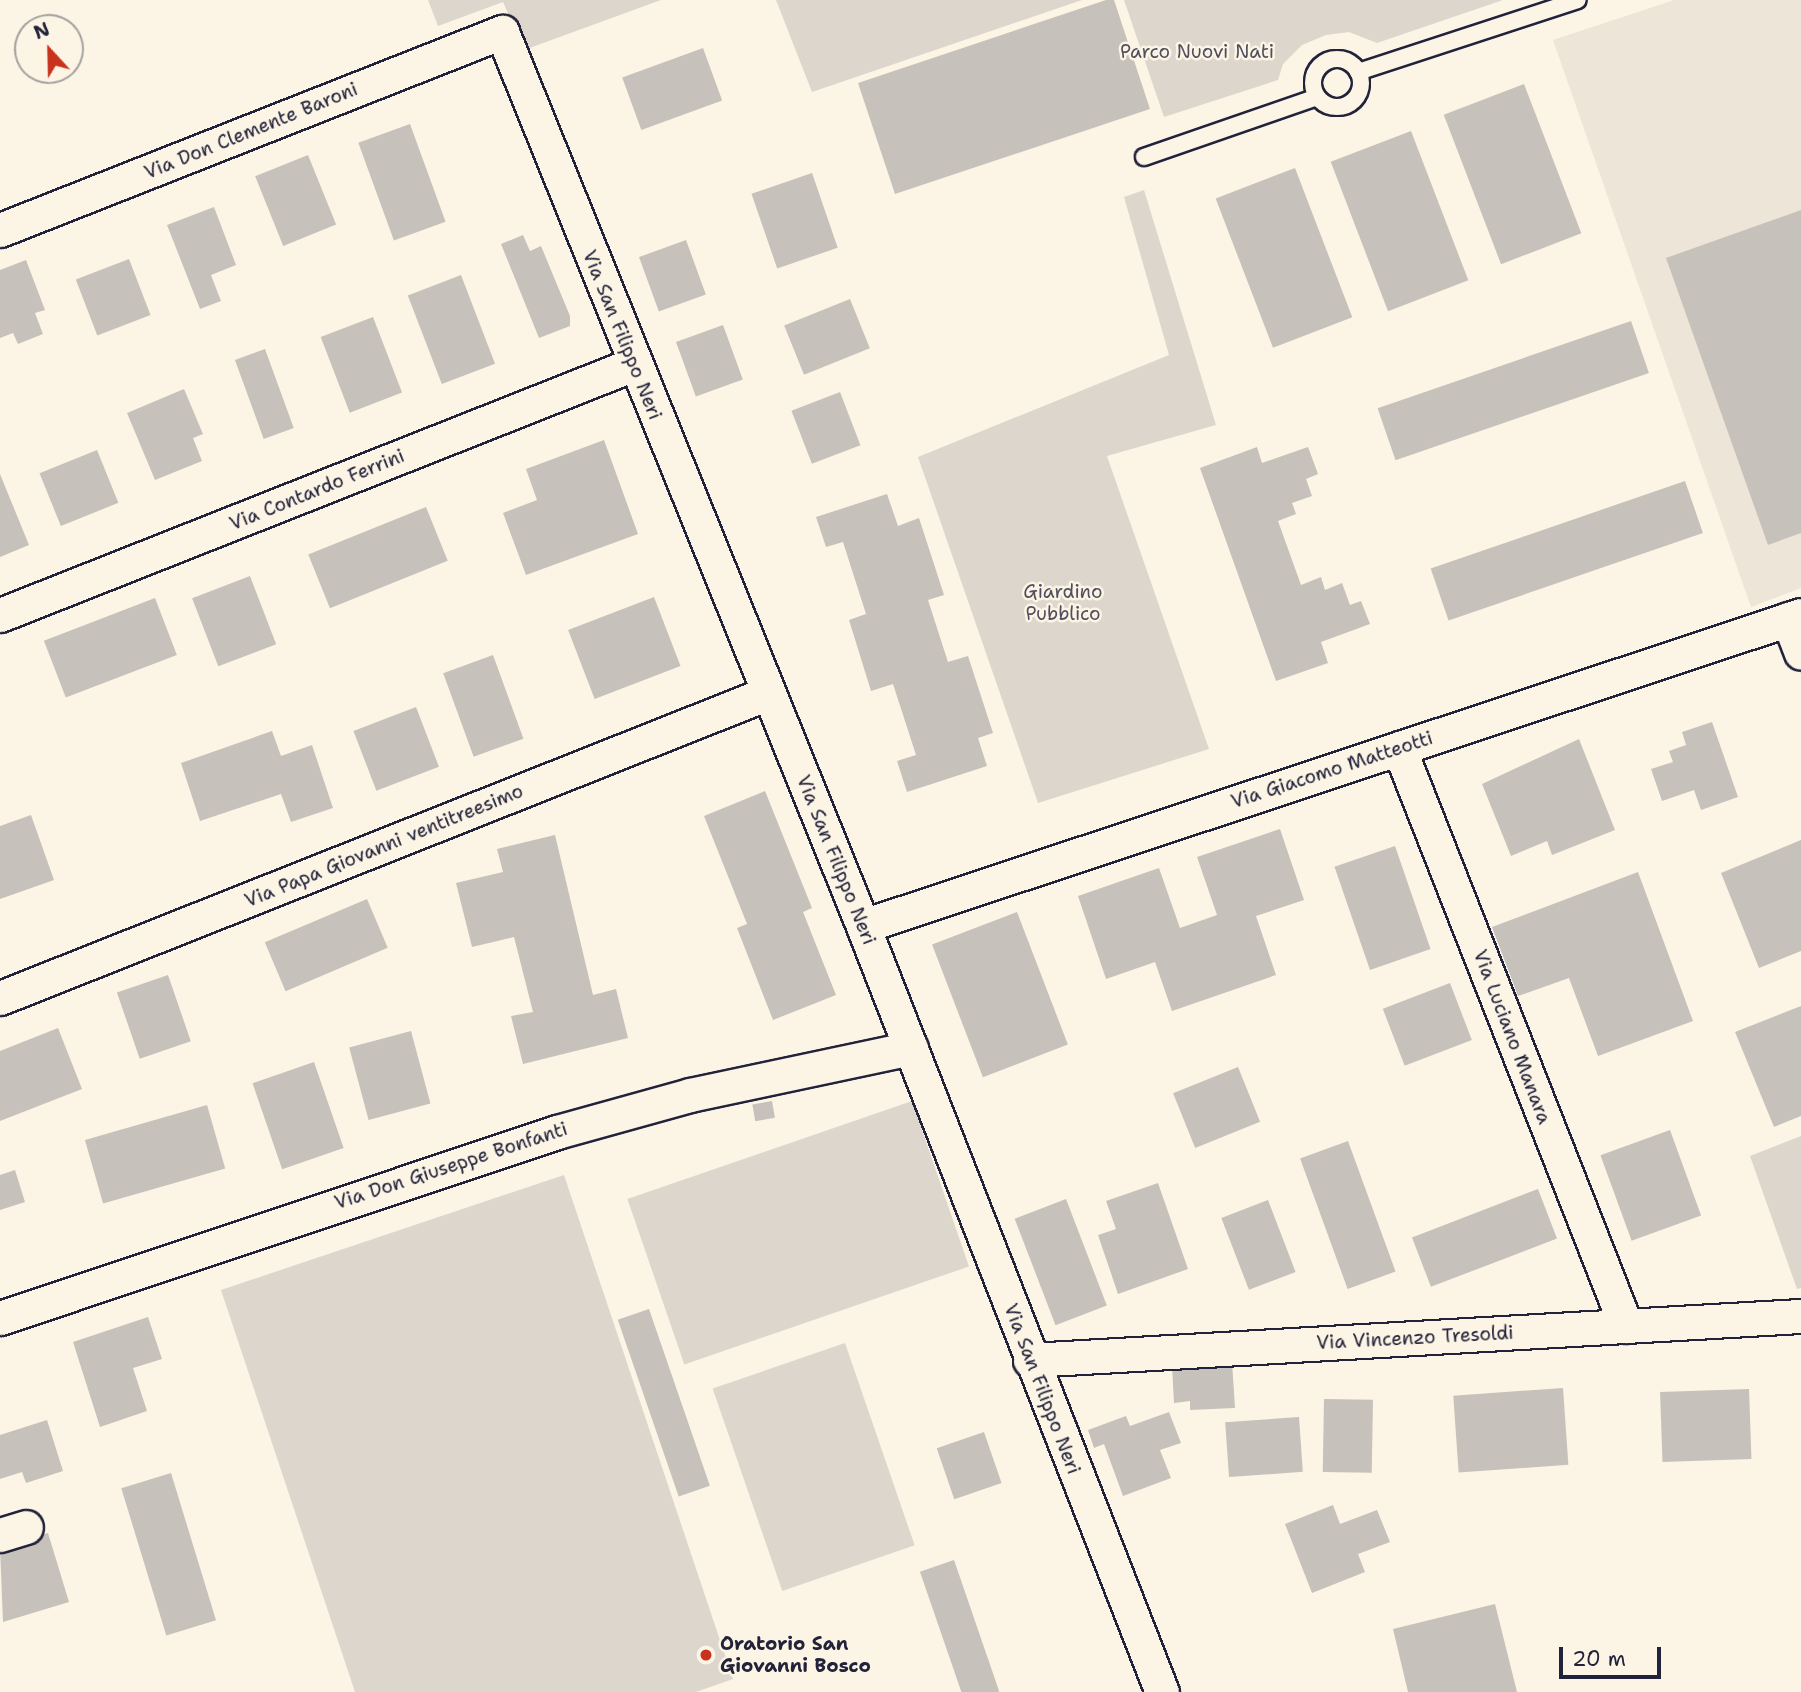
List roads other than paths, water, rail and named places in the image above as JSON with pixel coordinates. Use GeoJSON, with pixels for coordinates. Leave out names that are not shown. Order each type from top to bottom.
{"type":"FeatureCollection","features":[{"type":"Feature","properties":{"kind":"street","name":"Via Don Clemente Baroni"},"geometry":{"type":"LineString","coordinates":[[0,230],[502,32]]}},
{"type":"Feature","properties":{"kind":"street","name":"Via San Filippo Neri"},"geometry":{"type":"LineString","coordinates":[[502,32],[863,926],[1030,1360],[1162,1692]]}},
{"type":"Feature","properties":{"kind":"street","name":"Via Contardo Ferrini"},"geometry":{"type":"LineString","coordinates":[[0,615],[634,364]]}},
{"type":"Feature","properties":{"kind":"street"},"geometry":{"type":"LineString","coordinates":[[1794,617],[1801,653]]}},
{"type":"Feature","properties":{"kind":"street","name":"Via Giacomo Matteotti"},"geometry":{"type":"LineString","coordinates":[[863,926],[1794,617]]}},
{"type":"Feature","properties":{"kind":"street","name":"Via Papa Giovanni ventitreesimo"},"geometry":{"type":"LineString","coordinates":[[0,999],[768,693]]}},
{"type":"Feature","properties":{"kind":"street","name":"Via Luciano Manara"},"geometry":{"type":"LineString","coordinates":[[1399,748],[1626,1326]]}},
{"type":"Feature","properties":{"kind":"street","name":"Via Don Giuseppe Bonfanti"},"geometry":{"type":"LineString","coordinates":[[0,1318],[547,1134],[668,1100],[911,1048]]}},
{"type":"Feature","properties":{"kind":"street","name":"Via Vincenzo Tresoldi"},"geometry":{"type":"LineString","coordinates":[[1030,1360],[1801,1316]]}},
{"type":"Feature","properties":{"kind":"lane"},"geometry":{"type":"LineString","coordinates":[[1358,72],[1577,0]]}},
{"type":"Feature","properties":{"kind":"lane"},"geometry":{"type":"LineString","coordinates":[[1343,60],[1358,72],[1359,94],[1348,105],[1327,106],[1317,97],[1312,81],[1327,61],[1343,60]]}},
{"type":"Feature","properties":{"kind":"lane"},"geometry":{"type":"LineString","coordinates":[[1144,158],[1317,97]]}},
{"type":"Feature","properties":{"kind":"place","name":"Oratorio San Giovanni Bosco"},"geometry":{"type":"Point","coordinates":[706,1655]}},
{"type":"Feature","properties":{"kind":"park label","name":"Parco Nuovi Nati"},"geometry":{"type":"Point","coordinates":[1197,52]}},
{"type":"Feature","properties":{"kind":"park label","name":"Giardino Pubblico"},"geometry":{"type":"Point","coordinates":[1063,603]}}]}
